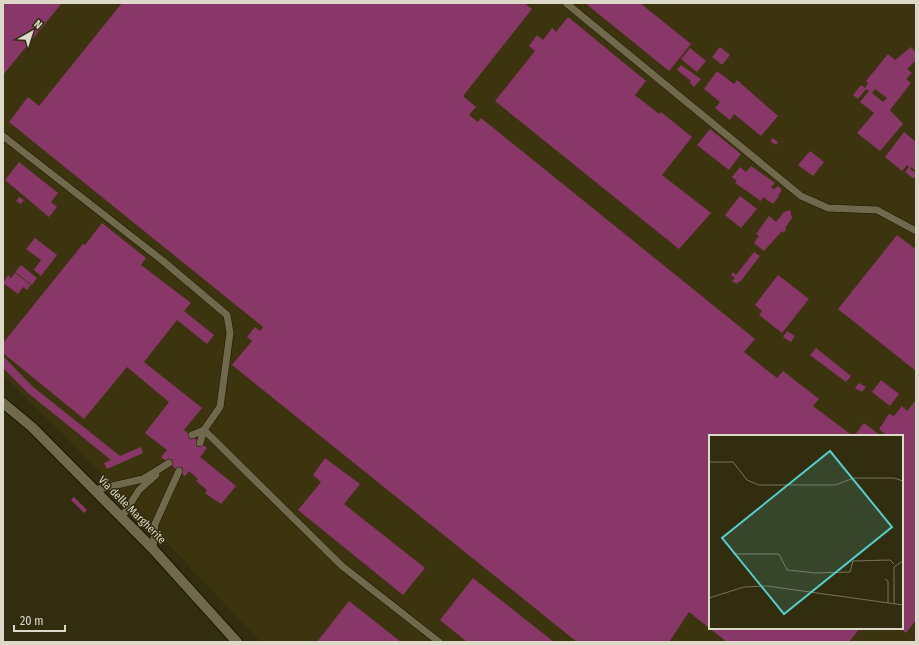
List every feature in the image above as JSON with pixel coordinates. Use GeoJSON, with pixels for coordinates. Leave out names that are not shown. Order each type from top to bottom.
{"type":"FeatureCollection","features":[{"type":"Feature","properties":{"kind":"street","name":"Via delle Margherite"},"geometry":{"type":"LineString","coordinates":[[3,403],[32,427],[122,517],[237,642]]}},
{"type":"Feature","properties":{"kind":"lane"},"geometry":{"type":"LineString","coordinates":[[566,3],[801,196],[828,208],[877,210],[916,231]]}},
{"type":"Feature","properties":{"kind":"lane"},"geometry":{"type":"LineString","coordinates":[[3,136],[163,261],[226,315],[230,333],[220,407],[204,430],[200,442]]}},
{"type":"Feature","properties":{"kind":"lane"},"geometry":{"type":"LineString","coordinates":[[192,435],[204,430]]}},
{"type":"Feature","properties":{"kind":"lane"},"geometry":{"type":"LineString","coordinates":[[204,430],[342,566],[439,642]]}},
{"type":"Feature","properties":{"kind":"lane"},"geometry":{"type":"LineString","coordinates":[[95,490],[143,479],[169,463],[139,490],[122,517]]}},
{"type":"Feature","properties":{"kind":"lane"},"geometry":{"type":"LineString","coordinates":[[153,549],[155,524],[179,471]]}},
{"type":"Feature","properties":{"kind":"shaded area"},"geometry":{"type":"Polygon","coordinates":[[[3,3],[916,3],[916,642],[261,642],[73,444],[3,375],[3,3]]]}},
{"type":"Feature","properties":{"kind":"building"},"geometry":{"type":"Polygon","coordinates":[[[3,3],[62,3],[3,75],[3,3]]]}},
{"type":"Feature","properties":{"kind":"building"},"geometry":{"type":"Polygon","coordinates":[[[122,3],[524,3],[532,9],[463,96],[476,107],[469,115],[478,122],[481,118],[755,339],[744,352],[777,378],[783,371],[819,399],[813,406],[852,435],[709,435],[709,628],[689,612],[669,642],[577,642],[232,365],[252,341],[247,337],[255,327],[260,331],[263,327],[9,122],[28,97],[39,106],[122,3]]]}},
{"type":"Feature","properties":{"kind":"building"},"geometry":{"type":"Polygon","coordinates":[[[585,3],[640,3],[691,44],[669,71],[585,3]]]}},
{"type":"Feature","properties":{"kind":"building"},"geometry":{"type":"Polygon","coordinates":[[[568,17],[646,81],[635,95],[659,114],[661,112],[692,137],[662,175],[711,213],[679,249],[495,101],[535,51],[529,46],[537,35],[543,40],[552,28],[556,32],[568,17]]]}},
{"type":"Feature","properties":{"kind":"building"},"geometry":{"type":"Polygon","coordinates":[[[720,47],[730,55],[722,65],[712,57],[720,47]]]}},
{"type":"Feature","properties":{"kind":"building"},"geometry":{"type":"Polygon","coordinates":[[[911,47],[916,53],[916,60],[907,69],[912,73],[906,79],[911,83],[890,110],[903,124],[880,151],[857,133],[874,113],[860,102],[869,91],[866,89],[858,99],[853,95],[861,85],[865,88],[868,83],[866,81],[888,54],[895,60],[911,47]],[[875,89],[872,93],[883,102],[887,98],[875,89]]]}},
{"type":"Feature","properties":{"kind":"building"},"geometry":{"type":"Polygon","coordinates":[[[690,48],[706,61],[697,72],[681,59],[690,48]]]}},
{"type":"Feature","properties":{"kind":"building"},"geometry":{"type":"Polygon","coordinates":[[[681,65],[701,79],[694,87],[690,83],[691,81],[677,70],[681,65]]]}},
{"type":"Feature","properties":{"kind":"building"},"geometry":{"type":"Polygon","coordinates":[[[717,71],[734,84],[737,80],[778,116],[761,136],[734,114],[730,120],[715,108],[720,102],[704,89],[717,71]]]}},
{"type":"Feature","properties":{"kind":"building"},"geometry":{"type":"Polygon","coordinates":[[[710,129],[741,154],[729,170],[697,145],[710,129]]]}},
{"type":"Feature","properties":{"kind":"building"},"geometry":{"type":"Polygon","coordinates":[[[904,132],[916,142],[916,171],[911,167],[910,169],[916,173],[914,179],[905,172],[909,167],[907,165],[902,171],[885,157],[904,132]]]}},
{"type":"Feature","properties":{"kind":"building"},"geometry":{"type":"Polygon","coordinates":[[[773,138],[778,142],[776,145],[770,141],[773,138]]]}},
{"type":"Feature","properties":{"kind":"building"},"geometry":{"type":"Polygon","coordinates":[[[810,151],[824,162],[813,176],[798,165],[810,151]]]}},
{"type":"Feature","properties":{"kind":"building"},"geometry":{"type":"Polygon","coordinates":[[[19,162],[58,193],[51,202],[57,207],[49,217],[5,180],[19,162]]]}},
{"type":"Feature","properties":{"kind":"building"},"geometry":{"type":"Polygon","coordinates":[[[751,166],[775,183],[771,187],[774,189],[778,186],[781,189],[781,192],[778,195],[779,196],[773,204],[763,197],[761,201],[735,183],[737,181],[732,177],[740,167],[746,172],[751,166]]]}},
{"type":"Feature","properties":{"kind":"building"},"geometry":{"type":"Polygon","coordinates":[[[740,196],[757,209],[741,228],[725,215],[740,196]]]}},
{"type":"Feature","properties":{"kind":"building"},"geometry":{"type":"Polygon","coordinates":[[[19,197],[24,200],[21,204],[16,201],[19,197]]]}},
{"type":"Feature","properties":{"kind":"building"},"geometry":{"type":"Polygon","coordinates":[[[790,210],[792,218],[785,228],[784,233],[782,231],[764,251],[754,243],[759,236],[756,234],[769,216],[776,222],[784,212],[790,210]]]}},
{"type":"Feature","properties":{"kind":"building"},"geometry":{"type":"Polygon","coordinates":[[[102,223],[146,258],[141,265],[191,303],[184,311],[214,335],[207,344],[177,320],[144,362],[202,408],[184,430],[207,448],[200,457],[236,486],[221,504],[205,493],[207,490],[196,481],[198,479],[189,471],[185,476],[161,457],[167,450],[145,433],[169,402],[127,367],[84,419],[3,353],[3,343],[83,244],[85,245],[102,223]]]}},
{"type":"Feature","properties":{"kind":"building"},"geometry":{"type":"Polygon","coordinates":[[[897,235],[914,248],[916,244],[916,371],[838,309],[897,235]]]}},
{"type":"Feature","properties":{"kind":"building"},"geometry":{"type":"Polygon","coordinates":[[[35,238],[57,255],[41,276],[34,270],[41,260],[26,249],[35,238]]]}},
{"type":"Feature","properties":{"kind":"building"},"geometry":{"type":"Polygon","coordinates":[[[754,252],[760,256],[740,282],[739,281],[737,284],[732,281],[735,278],[731,275],[733,272],[736,275],[754,252]]]}},
{"type":"Feature","properties":{"kind":"building"},"geometry":{"type":"Polygon","coordinates":[[[21,265],[37,278],[32,285],[15,272],[21,265]]]}},
{"type":"Feature","properties":{"kind":"building"},"geometry":{"type":"Polygon","coordinates":[[[15,273],[31,285],[27,290],[23,287],[18,294],[3,283],[8,275],[11,278],[15,273]]]}},
{"type":"Feature","properties":{"kind":"building"},"geometry":{"type":"Polygon","coordinates":[[[778,275],[809,299],[782,333],[759,315],[762,311],[755,305],[778,275]]]}},
{"type":"Feature","properties":{"kind":"building"},"geometry":{"type":"Polygon","coordinates":[[[787,331],[795,336],[791,342],[783,337],[787,331]]]}},
{"type":"Feature","properties":{"kind":"building"},"geometry":{"type":"Polygon","coordinates":[[[816,348],[851,376],[846,382],[810,355],[816,348]]]}},
{"type":"Feature","properties":{"kind":"building"},"geometry":{"type":"Polygon","coordinates":[[[3,356],[32,386],[120,456],[141,447],[143,453],[107,469],[104,463],[111,460],[28,393],[3,368],[3,356]]]}},
{"type":"Feature","properties":{"kind":"building"},"geometry":{"type":"Polygon","coordinates":[[[881,380],[899,394],[890,406],[872,392],[881,380]]]}},
{"type":"Feature","properties":{"kind":"building"},"geometry":{"type":"Polygon","coordinates":[[[859,383],[866,387],[862,392],[855,388],[859,383]]]}},
{"type":"Feature","properties":{"kind":"building"},"geometry":{"type":"Polygon","coordinates":[[[916,400],[916,620],[906,633],[901,629],[903,629],[903,435],[886,435],[879,429],[889,414],[894,416],[902,406],[907,411],[916,400]]]}},
{"type":"Feature","properties":{"kind":"building"},"geometry":{"type":"Polygon","coordinates":[[[864,423],[880,435],[855,435],[864,423]]]}},
{"type":"Feature","properties":{"kind":"building"},"geometry":{"type":"Polygon","coordinates":[[[325,458],[360,484],[344,504],[425,568],[403,595],[298,510],[321,482],[313,475],[325,458]]]}},
{"type":"Feature","properties":{"kind":"building"},"geometry":{"type":"Polygon","coordinates":[[[74,497],[87,510],[84,513],[71,500],[74,497]]]}},
{"type":"Feature","properties":{"kind":"building"},"geometry":{"type":"Polygon","coordinates":[[[473,578],[554,642],[467,642],[440,620],[473,578]]]}},
{"type":"Feature","properties":{"kind":"building"},"geometry":{"type":"Polygon","coordinates":[[[349,601],[401,642],[317,642],[349,601]]]}},
{"type":"Feature","properties":{"kind":"building"},"geometry":{"type":"Polygon","coordinates":[[[711,629],[859,629],[849,642],[727,642],[711,629]]]}}]}
